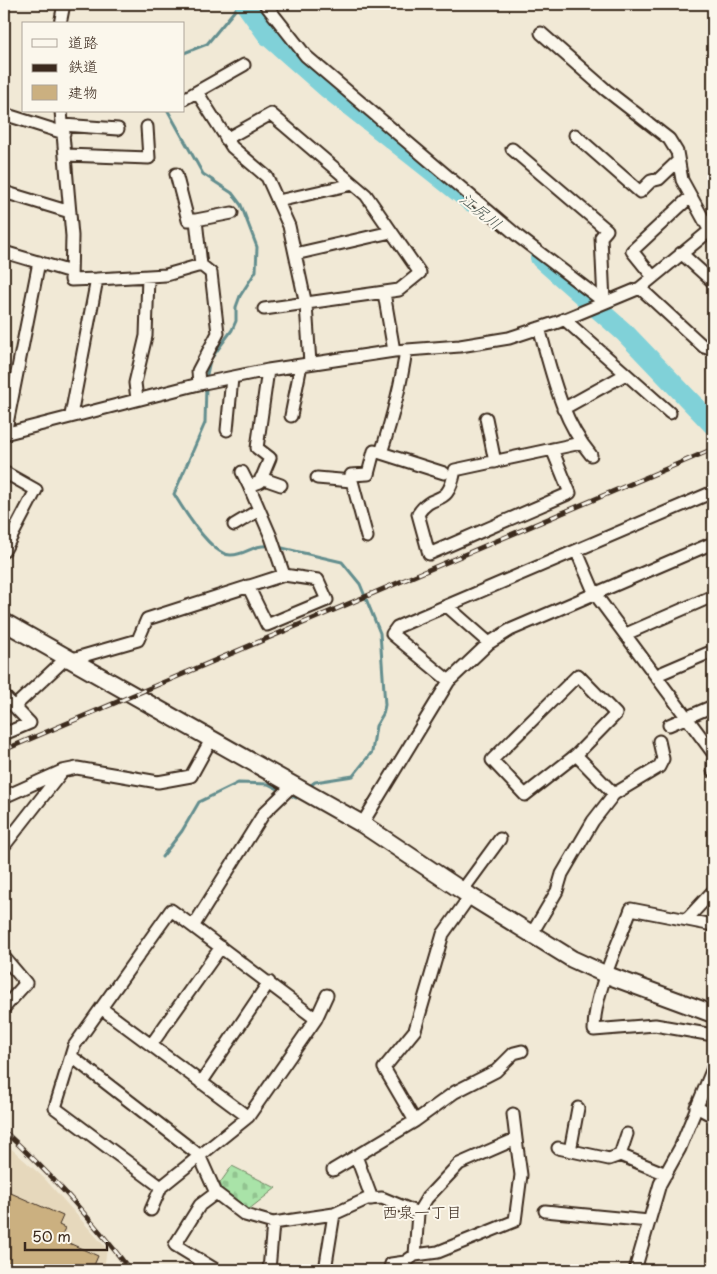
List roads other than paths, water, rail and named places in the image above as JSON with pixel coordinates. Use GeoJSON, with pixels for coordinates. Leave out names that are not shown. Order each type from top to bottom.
{"type":"FeatureCollection","features":[{"type":"Feature","properties":{"kind":"street"},"geometry":{"type":"LineString","coordinates":[[60,22],[64,4]]}},
{"type":"Feature","properties":{"kind":"street"},"geometry":{"type":"LineString","coordinates":[[265,4],[306,56],[519,237],[604,302]]}},
{"type":"Feature","properties":{"kind":"street"},"geometry":{"type":"LineString","coordinates":[[39,262],[4,434],[71,415],[199,384],[268,370],[394,351],[460,346],[509,338],[564,319],[640,288],[712,229],[690,197],[682,180],[677,152],[669,139],[606,90],[541,33]]}},
{"type":"Feature","properties":{"kind":"street"},"geometry":{"type":"LineString","coordinates":[[185,98],[244,65]]}},
{"type":"Feature","properties":{"kind":"street"},"geometry":{"type":"LineString","coordinates":[[196,92],[232,148],[267,177],[289,226],[306,305],[305,364],[291,416]]}},
{"type":"Feature","properties":{"kind":"street"},"geometry":{"type":"LineString","coordinates":[[62,112],[70,212],[71,280],[166,275],[202,265]]}},
{"type":"Feature","properties":{"kind":"street"},"geometry":{"type":"LineString","coordinates":[[4,114],[63,129],[118,129]]}},
{"type":"Feature","properties":{"kind":"street"},"geometry":{"type":"LineString","coordinates":[[226,139],[272,114],[366,195],[420,273],[399,290],[306,305],[264,309]]}},
{"type":"Feature","properties":{"kind":"street"},"geometry":{"type":"LineString","coordinates":[[66,155],[149,158],[147,127]]}},
{"type":"Feature","properties":{"kind":"street"},"geometry":{"type":"LineString","coordinates":[[575,135],[640,192],[651,181],[659,179],[678,161]]}},
{"type":"Feature","properties":{"kind":"street"},"geometry":{"type":"LineString","coordinates":[[512,149],[607,230],[601,238],[604,302]]}},
{"type":"Feature","properties":{"kind":"street"},"geometry":{"type":"LineString","coordinates":[[176,174],[188,220],[232,213]]}},
{"type":"Feature","properties":{"kind":"street"},"geometry":{"type":"LineString","coordinates":[[278,201],[353,184]]}},
{"type":"Feature","properties":{"kind":"street"},"geometry":{"type":"LineString","coordinates":[[4,192],[70,212]]}},
{"type":"Feature","properties":{"kind":"street"},"geometry":{"type":"LineString","coordinates":[[653,276],[632,251],[690,197]]}},
{"type":"Feature","properties":{"kind":"street"},"geometry":{"type":"LineString","coordinates":[[196,220],[202,265],[211,273],[218,334],[198,371],[199,384]]}},
{"type":"Feature","properties":{"kind":"street"},"geometry":{"type":"LineString","coordinates":[[295,254],[391,232]]}},
{"type":"Feature","properties":{"kind":"street"},"geometry":{"type":"LineString","coordinates":[[4,252],[71,272]]}},
{"type":"Feature","properties":{"kind":"street"},"geometry":{"type":"LineString","coordinates":[[681,253],[713,282]]}},
{"type":"Feature","properties":{"kind":"street"},"geometry":{"type":"LineString","coordinates":[[137,400],[135,383],[146,336],[148,277]]}},
{"type":"Feature","properties":{"kind":"street"},"geometry":{"type":"LineString","coordinates":[[71,415],[97,279]]}},
{"type":"Feature","properties":{"kind":"street"},"geometry":{"type":"LineString","coordinates":[[640,288],[704,347],[711,349],[713,346]]}},
{"type":"Feature","properties":{"kind":"street"},"geometry":{"type":"LineString","coordinates":[[384,293],[394,351]]}},
{"type":"Feature","properties":{"kind":"street"},"geometry":{"type":"LineString","coordinates":[[564,319],[670,413]]}},
{"type":"Feature","properties":{"kind":"street"},"geometry":{"type":"LineString","coordinates":[[539,328],[563,409],[581,443],[592,455]]}},
{"type":"Feature","properties":{"kind":"street"},"geometry":{"type":"LineString","coordinates":[[381,453],[401,391],[406,350]]}},
{"type":"Feature","properties":{"kind":"street"},"geometry":{"type":"LineString","coordinates":[[249,486],[260,482],[270,458],[257,448],[268,370]]}},
{"type":"Feature","properties":{"kind":"street"},"geometry":{"type":"LineString","coordinates":[[563,409],[626,374]]}},
{"type":"Feature","properties":{"kind":"street"},"geometry":{"type":"LineString","coordinates":[[227,430],[232,378]]}},
{"type":"Feature","properties":{"kind":"street"},"geometry":{"type":"LineString","coordinates":[[486,418],[495,462]]}},
{"type":"Feature","properties":{"kind":"street"},"geometry":{"type":"LineString","coordinates":[[552,449],[570,494],[429,554],[418,514],[424,505],[446,496],[452,487],[455,470],[495,462],[552,449],[581,443]]}},
{"type":"Feature","properties":{"kind":"street"},"geometry":{"type":"LineString","coordinates":[[367,537],[351,476],[368,474],[374,451],[444,473]]}},
{"type":"Feature","properties":{"kind":"street"},"geometry":{"type":"LineString","coordinates":[[4,472],[36,490],[4,552]]}},
{"type":"Feature","properties":{"kind":"street"},"geometry":{"type":"LineString","coordinates":[[242,472],[259,510],[284,576]]}},
{"type":"Feature","properties":{"kind":"street"},"geometry":{"type":"LineString","coordinates":[[261,478],[280,485]]}},
{"type":"Feature","properties":{"kind":"street"},"geometry":{"type":"LineString","coordinates":[[317,478],[352,481]]}},
{"type":"Feature","properties":{"kind":"street"},"geometry":{"type":"LineString","coordinates":[[449,681],[392,634],[397,627],[577,552],[713,492]]}},
{"type":"Feature","properties":{"kind":"street"},"geometry":{"type":"LineString","coordinates":[[234,526],[259,510]]}},
{"type":"Feature","properties":{"kind":"street"},"geometry":{"type":"LineString","coordinates":[[362,824],[449,681],[489,643],[510,630],[713,542]]}},
{"type":"Feature","properties":{"kind":"street"},"geometry":{"type":"LineString","coordinates":[[577,552],[595,594],[713,752]]}},
{"type":"Feature","properties":{"kind":"street"},"geometry":{"type":"LineString","coordinates":[[15,706],[62,662],[138,640],[147,619],[248,586],[284,576],[318,580],[327,600],[267,625],[248,586]]}},
{"type":"Feature","properties":{"kind":"street"},"geometry":{"type":"LineString","coordinates":[[626,634],[713,596]]}},
{"type":"Feature","properties":{"kind":"street"},"geometry":{"type":"LineString","coordinates":[[447,606],[489,643]]}},
{"type":"Feature","properties":{"kind":"street"},"geometry":{"type":"LineString","coordinates":[[4,622],[362,824],[531,935],[572,959],[607,976],[713,1014]]}},
{"type":"Feature","properties":{"kind":"street"},"geometry":{"type":"LineString","coordinates":[[657,675],[713,651]]}},
{"type":"Feature","properties":{"kind":"street"},"geometry":{"type":"LineString","coordinates":[[578,676],[616,714],[576,755],[524,795],[492,760],[578,676]]}},
{"type":"Feature","properties":{"kind":"street"},"geometry":{"type":"LineString","coordinates":[[4,696],[30,723],[4,734]]}},
{"type":"Feature","properties":{"kind":"street"},"geometry":{"type":"LineString","coordinates":[[669,725],[713,706]]}},
{"type":"Feature","properties":{"kind":"street"},"geometry":{"type":"LineString","coordinates":[[4,797],[62,772],[77,768],[158,782],[191,776],[212,738]]}},
{"type":"Feature","properties":{"kind":"street"},"geometry":{"type":"LineString","coordinates":[[531,935],[557,891],[566,866],[593,821],[614,794],[659,767],[663,759],[659,741]]}},
{"type":"Feature","properties":{"kind":"street"},"geometry":{"type":"LineString","coordinates":[[576,755],[614,794]]}},
{"type":"Feature","properties":{"kind":"street"},"geometry":{"type":"LineString","coordinates":[[713,762],[713,771]]}},
{"type":"Feature","properties":{"kind":"street"},"geometry":{"type":"LineString","coordinates":[[4,846],[62,772]]}},
{"type":"Feature","properties":{"kind":"street"},"geometry":{"type":"LineString","coordinates":[[194,925],[264,813],[294,784]]}},
{"type":"Feature","properties":{"kind":"street"},"geometry":{"type":"LineString","coordinates":[[415,1120],[384,1068],[415,1030],[443,934],[500,839]]}},
{"type":"Feature","properties":{"kind":"street"},"geometry":{"type":"LineString","coordinates":[[687,919],[713,890]]}},
{"type":"Feature","properties":{"kind":"street"},"geometry":{"type":"LineString","coordinates":[[713,925],[631,909],[594,1015],[594,1030],[655,1025],[713,1035]]}},
{"type":"Feature","properties":{"kind":"street"},"geometry":{"type":"LineString","coordinates":[[160,1187],[55,1108],[74,1046],[171,910],[194,925],[316,1019]]}},
{"type":"Feature","properties":{"kind":"street"},"geometry":{"type":"LineString","coordinates":[[151,1045],[221,947]]}},
{"type":"Feature","properties":{"kind":"street"},"geometry":{"type":"LineString","coordinates":[[4,957],[26,983],[4,1008]]}},
{"type":"Feature","properties":{"kind":"street"},"geometry":{"type":"LineString","coordinates":[[201,1083],[269,982]]}},
{"type":"Feature","properties":{"kind":"street"},"geometry":{"type":"LineString","coordinates":[[151,1210],[160,1187],[248,1117],[316,1019],[327,995]]}},
{"type":"Feature","properties":{"kind":"street"},"geometry":{"type":"LineString","coordinates":[[101,1008],[248,1117]]}},
{"type":"Feature","properties":{"kind":"street"},"geometry":{"type":"LineString","coordinates":[[333,1170],[415,1120],[455,1092],[496,1071],[514,1053],[522,1051]]}},
{"type":"Feature","properties":{"kind":"street"},"geometry":{"type":"LineString","coordinates":[[71,1056],[199,1156],[216,1194],[245,1215],[273,1223],[334,1214],[372,1199],[382,1198],[418,1213]]}},
{"type":"Feature","properties":{"kind":"street"},"geometry":{"type":"LineString","coordinates":[[635,1270],[660,1184],[680,1148],[713,1068]]}},
{"type":"Feature","properties":{"kind":"street"},"geometry":{"type":"LineString","coordinates":[[696,1107],[713,1116]]}},
{"type":"Feature","properties":{"kind":"street"},"geometry":{"type":"LineString","coordinates":[[578,1108],[564,1150],[609,1159],[620,1155],[666,1174]]}},
{"type":"Feature","properties":{"kind":"street"},"geometry":{"type":"LineString","coordinates":[[390,1270],[391,1264],[405,1262],[414,1255],[438,1252],[515,1221],[521,1175],[513,1114]]}},
{"type":"Feature","properties":{"kind":"street"},"geometry":{"type":"LineString","coordinates":[[620,1155],[627,1134]]}},
{"type":"Feature","properties":{"kind":"street"},"geometry":{"type":"LineString","coordinates":[[414,1255],[418,1213],[427,1198],[459,1164],[516,1139]]}},
{"type":"Feature","properties":{"kind":"street"},"geometry":{"type":"LineString","coordinates":[[356,1156],[372,1199]]}},
{"type":"Feature","properties":{"kind":"street"},"geometry":{"type":"LineString","coordinates":[[216,1194],[200,1205],[175,1245],[216,1270]]}},
{"type":"Feature","properties":{"kind":"street"},"geometry":{"type":"LineString","coordinates":[[545,1211],[649,1222]]}},
{"type":"Feature","properties":{"kind":"street"},"geometry":{"type":"LineString","coordinates":[[326,1270],[334,1214]]}},
{"type":"Feature","properties":{"kind":"street"},"geometry":{"type":"LineString","coordinates":[[269,1270],[273,1223]]}},
{"type":"Feature","properties":{"kind":"waterway"},"geometry":{"type":"LineString","coordinates":[[185,53],[207,44],[240,4]]}},
{"type":"Feature","properties":{"kind":"waterway","name":"江尻川"},"geometry":{"type":"LineString","coordinates":[[245,4],[268,36],[328,89],[471,202]]}},
{"type":"Feature","properties":{"kind":"waterway"},"geometry":{"type":"LineString","coordinates":[[169,112],[203,174],[232,193],[241,205],[257,247],[256,271],[240,296],[236,307],[236,321],[232,330],[210,360],[206,379]]}},
{"type":"Feature","properties":{"kind":"waterway","name":"江尻川"},"geometry":{"type":"LineString","coordinates":[[540,258],[625,333],[713,425]]}},
{"type":"Feature","properties":{"kind":"waterway"},"geometry":{"type":"LineString","coordinates":[[206,385],[205,423],[174,494],[207,540],[223,553],[237,555],[254,548],[271,546]]}},
{"type":"Feature","properties":{"kind":"waterway"},"geometry":{"type":"LineString","coordinates":[[278,547],[342,562],[360,584],[380,633],[385,705],[383,714],[376,726],[372,752],[353,776],[315,782],[307,788]]}},
{"type":"Feature","properties":{"kind":"waterway"},"geometry":{"type":"LineString","coordinates":[[162,857],[182,831],[199,802],[238,783],[268,784],[296,798],[301,794]]}},
{"type":"Feature","properties":{"kind":"railway"},"geometry":{"type":"LineString","coordinates":[[4,750],[713,449]]}},
{"type":"Feature","properties":{"kind":"railway"},"geometry":{"type":"LineString","coordinates":[[4,1131],[70,1198],[130,1270]]}},
{"type":"Feature","properties":{"kind":"district","name":"西泉一丁目"},"geometry":{"type":"Point","coordinates":[422,1212]}}]}
